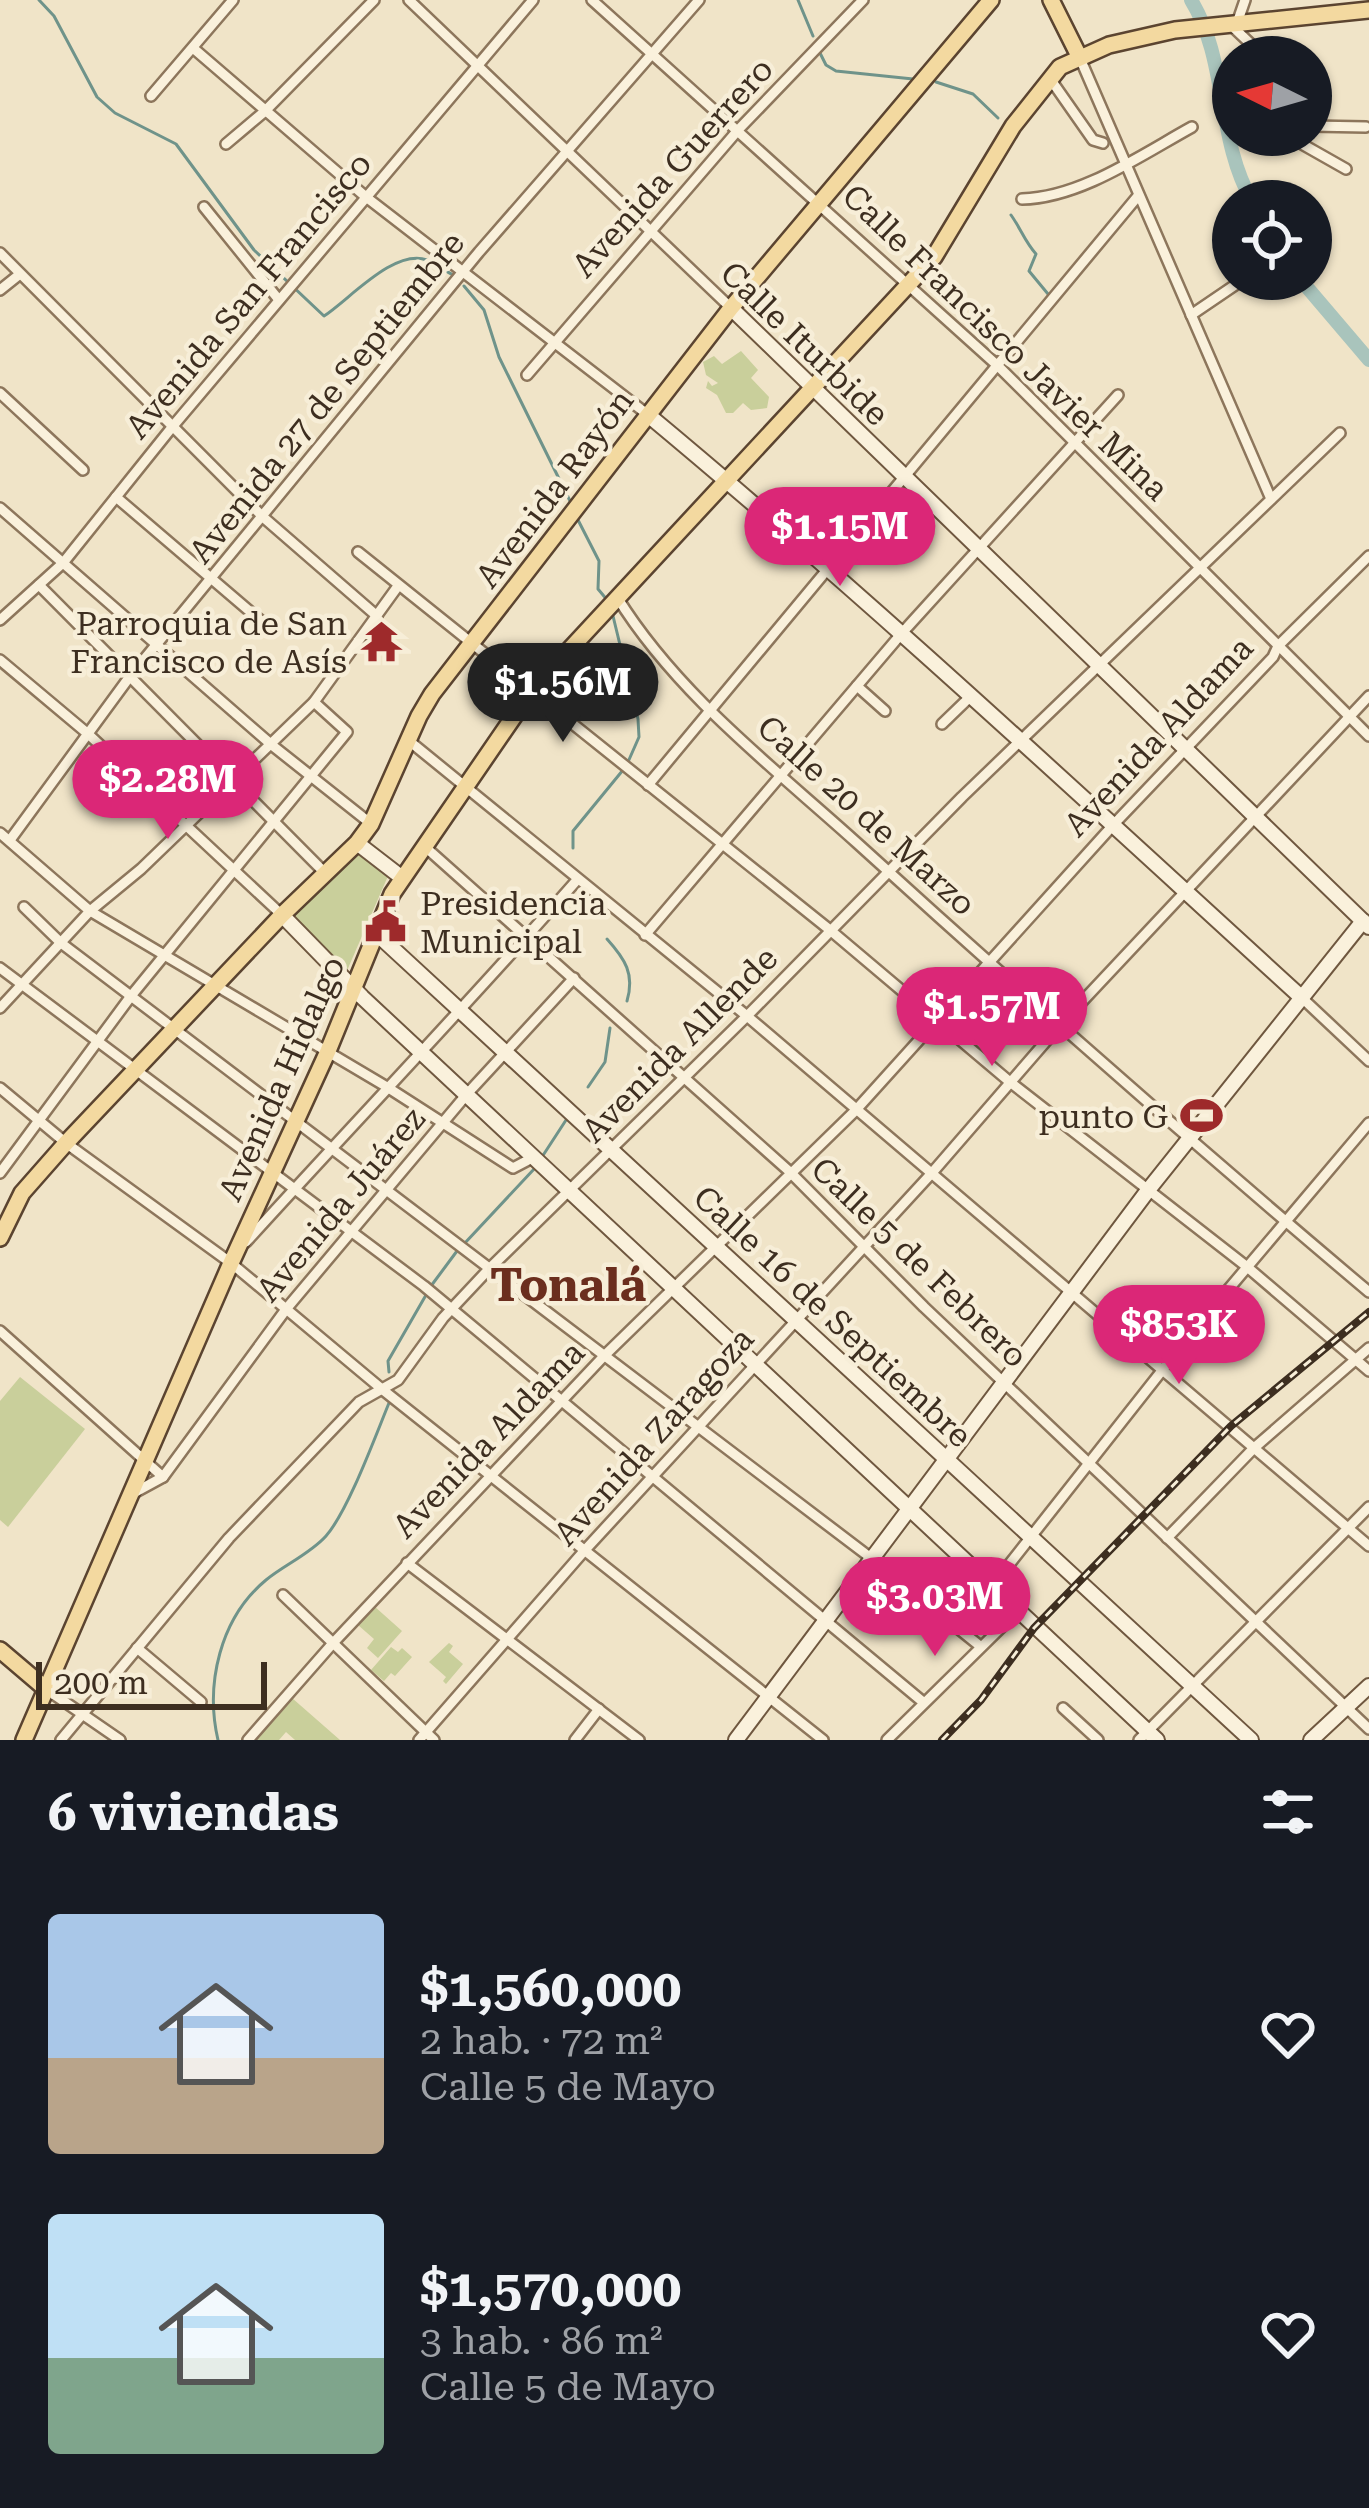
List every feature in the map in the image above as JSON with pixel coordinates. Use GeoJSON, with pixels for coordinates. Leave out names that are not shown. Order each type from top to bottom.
{"type":"FeatureCollection","features":[{"type":"Feature","properties":{"kind":"main road","name":"Avenida Rayón"},"geometry":{"type":"LineString","coordinates":[[0,1238],[22,1193],[66,1143],[282,915],[357,843],[371,824],[432,694],[731,308],[991,0]]}},
{"type":"Feature","properties":{"kind":"main road"},"geometry":{"type":"LineString","coordinates":[[1051,0],[1079,56]]}},
{"type":"Feature","properties":{"kind":"main road","name":"Avenida Hidalgo"},"geometry":{"type":"LineString","coordinates":[[24,1740],[401,877],[532,690],[909,284],[958,221],[1012,126],[1049,76],[1079,56],[1109,45],[1173,33],[1369,13]]}},
{"type":"Feature","properties":{"kind":"main road"},"geometry":{"type":"LineString","coordinates":[[0,1650],[46,1689]]}},
{"type":"Feature","properties":{"kind":"main road","name":"Avenida Hidalgo"},"geometry":{"type":"LineString","coordinates":[[34,1740],[38,1709]]}},
{"type":"Feature","properties":{"kind":"street"},"geometry":{"type":"LineString","coordinates":[[152,96],[233,0]]}},
{"type":"Feature","properties":{"kind":"street"},"geometry":{"type":"LineString","coordinates":[[226,144],[374,0]]}},
{"type":"Feature","properties":{"kind":"street","name":"Calle Iturbide"},"geometry":{"type":"LineString","coordinates":[[409,0],[1367,920]]}},
{"type":"Feature","properties":{"kind":"street","name":"Avenida San Francisco"},"geometry":{"type":"LineString","coordinates":[[0,620],[63,563],[533,0]]}},
{"type":"Feature","properties":{"kind":"street","name":"Calle Francisco Javier Mina"},"geometry":{"type":"LineString","coordinates":[[592,0],[998,366],[1369,736]]}},
{"type":"Feature","properties":{"kind":"street","name":"Avenida 27 de Septiembre"},"geometry":{"type":"LineString","coordinates":[[5,837],[128,679],[464,272],[700,0]]}},
{"type":"Feature","properties":{"kind":"street","name":"Avenida Guerrero"},"geometry":{"type":"LineString","coordinates":[[527,375],[739,129],[863,0]]}},
{"type":"Feature","properties":{"kind":"street"},"geometry":{"type":"LineString","coordinates":[[1240,36],[1229,27],[1245,0]]}},
{"type":"Feature","properties":{"kind":"street"},"geometry":{"type":"LineString","coordinates":[[193,48],[366,197],[555,340],[830,567],[1369,1061]]}},
{"type":"Feature","properties":{"kind":"street"},"geometry":{"type":"LineString","coordinates":[[1079,56],[1271,499]]}},
{"type":"Feature","properties":{"kind":"street"},"geometry":{"type":"LineString","coordinates":[[1049,76],[1093,140],[1103,143]]}},
{"type":"Feature","properties":{"kind":"street"},"geometry":{"type":"LineString","coordinates":[[1332,127],[1366,128]]}},
{"type":"Feature","properties":{"kind":"street"},"geometry":{"type":"LineString","coordinates":[[1022,199],[1043,198],[1192,128]]}},
{"type":"Feature","properties":{"kind":"street"},"geometry":{"type":"LineString","coordinates":[[1322,156],[1346,170]]}},
{"type":"Feature","properties":{"kind":"street"},"geometry":{"type":"LineString","coordinates":[[648,785],[1138,196]]}},
{"type":"Feature","properties":{"kind":"street"},"geometry":{"type":"LineString","coordinates":[[204,207],[282,297]]}},
{"type":"Feature","properties":{"kind":"street"},"geometry":{"type":"LineString","coordinates":[[0,253],[263,518],[377,616]]}},
{"type":"Feature","properties":{"kind":"street"},"geometry":{"type":"LineString","coordinates":[[0,290],[20,274]]}},
{"type":"Feature","properties":{"kind":"street"},"geometry":{"type":"LineString","coordinates":[[1191,315],[1213,300]]}},
{"type":"Feature","properties":{"kind":"street"},"geometry":{"type":"LineString","coordinates":[[0,393],[83,470]]}},
{"type":"Feature","properties":{"kind":"street"},"geometry":{"type":"LineString","coordinates":[[645,935],[902,633],[1118,395]]}},
{"type":"Feature","properties":{"kind":"street","name":"Avenida Allende"},"geometry":{"type":"LineString","coordinates":[[84,1714],[229,1538],[359,1402],[398,1380],[447,1306],[1340,433]]}},
{"type":"Feature","properties":{"kind":"street"},"geometry":{"type":"LineString","coordinates":[[116,497],[267,626]]}},
{"type":"Feature","properties":{"kind":"street"},"geometry":{"type":"LineString","coordinates":[[0,508],[273,746],[371,824]]}},
{"type":"Feature","properties":{"kind":"street"},"geometry":{"type":"LineString","coordinates":[[358,552],[1369,1371]]}},
{"type":"Feature","properties":{"kind":"street","name":"Avenida Aldama"},"geometry":{"type":"LineString","coordinates":[[248,1740],[407,1563],[604,1356],[855,1111],[1114,823],[1187,750],[1278,646],[1369,556]]}},
{"type":"Feature","properties":{"kind":"street"},"geometry":{"type":"LineString","coordinates":[[38,585],[324,872]]}},
{"type":"Feature","properties":{"kind":"street"},"geometry":{"type":"LineString","coordinates":[[0,1008],[90,911],[273,746],[314,702],[398,586]]}},
{"type":"Feature","properties":{"kind":"street","name":"Calle 20 de Marzo"},"geometry":{"type":"LineString","coordinates":[[616,598],[641,635],[709,709],[988,961],[1369,1292]]}},
{"type":"Feature","properties":{"kind":"street"},"geometry":{"type":"LineString","coordinates":[[0,661],[87,733],[234,869],[354,989],[1148,1737],[1192,1685],[1369,1507]]}},
{"type":"Feature","properties":{"kind":"street"},"geometry":{"type":"LineString","coordinates":[[857,686],[885,711]]}},
{"type":"Feature","properties":{"kind":"street"},"geometry":{"type":"LineString","coordinates":[[942,724],[971,696]]}},
{"type":"Feature","properties":{"kind":"street","name":"Avenida Zaragoza"},"geometry":{"type":"LineString","coordinates":[[426,1737],[585,1550],[931,1174],[1061,1024],[1369,696]]}},
{"type":"Feature","properties":{"kind":"street"},"geometry":{"type":"LineString","coordinates":[[0,1173],[131,996],[347,732],[314,702]]}},
{"type":"Feature","properties":{"kind":"street"},"geometry":{"type":"LineString","coordinates":[[408,739],[747,1016],[1369,1546]]}},
{"type":"Feature","properties":{"kind":"street"},"geometry":{"type":"LineString","coordinates":[[5,837],[90,911],[328,1051],[515,1169],[536,1158]]}},
{"type":"Feature","properties":{"kind":"street"},"geometry":{"type":"LineString","coordinates":[[357,843],[401,877]]}},
{"type":"Feature","properties":{"kind":"street","name":"Calle 5 de Febrero"},"geometry":{"type":"LineString","coordinates":[[423,845],[790,1172],[1006,1385],[1369,1729]]}},
{"type":"Feature","properties":{"kind":"street"},"geometry":{"type":"LineString","coordinates":[[232,1259],[330,1147],[463,1012],[577,880]]}},
{"type":"Feature","properties":{"kind":"street"},"geometry":{"type":"LineString","coordinates":[[24,907],[61,943],[176,1032],[871,1558],[980,1646]]}},
{"type":"Feature","properties":{"kind":"street"},"geometry":{"type":"LineString","coordinates":[[736,1740],[1149,1189],[1367,920]]}},
{"type":"Feature","properties":{"kind":"street","name":"Calle 16 de Septiembre"},"geometry":{"type":"LineString","coordinates":[[377,934],[1250,1740]]}},
{"type":"Feature","properties":{"kind":"street"},"geometry":{"type":"LineString","coordinates":[[0,968],[424,1286],[923,1702]]}},
{"type":"Feature","properties":{"kind":"street","name":"Avenida Juárez"},"geometry":{"type":"LineString","coordinates":[[163,1477],[287,1308],[442,1122],[574,978]]}},
{"type":"Feature","properties":{"kind":"street"},"geometry":{"type":"LineString","coordinates":[[0,1088],[66,1143],[232,1259],[380,1388],[823,1740]]}},
{"type":"Feature","properties":{"kind":"street"},"geometry":{"type":"LineString","coordinates":[[959,1628],[1246,1267],[1369,1123]]}},
{"type":"Feature","properties":{"kind":"street"},"geometry":{"type":"LineString","coordinates":[[0,1330],[163,1477],[130,1495]]}},
{"type":"Feature","properties":{"kind":"street"},"geometry":{"type":"LineString","coordinates":[[1167,1538],[1254,1448],[1369,1348]]}},
{"type":"Feature","properties":{"kind":"street"},"geometry":{"type":"LineString","coordinates":[[407,1563],[639,1740]]}},
{"type":"Feature","properties":{"kind":"street"},"geometry":{"type":"LineString","coordinates":[[283,1595],[426,1737]]}},
{"type":"Feature","properties":{"kind":"street"},"geometry":{"type":"LineString","coordinates":[[887,1740],[1017,1612]]}},
{"type":"Feature","properties":{"kind":"street"},"geometry":{"type":"LineString","coordinates":[[137,1648],[201,1702]]}},
{"type":"Feature","properties":{"kind":"street"},"geometry":{"type":"LineString","coordinates":[[1311,1740],[1369,1686]]}},
{"type":"Feature","properties":{"kind":"street"},"geometry":{"type":"LineString","coordinates":[[46,1689],[120,1740]]}},
{"type":"Feature","properties":{"kind":"street"},"geometry":{"type":"LineString","coordinates":[[1063,1708],[1098,1740]]}},
{"type":"Feature","properties":{"kind":"street"},"geometry":{"type":"LineString","coordinates":[[575,1740],[599,1709]]}},
{"type":"Feature","properties":{"kind":"street"},"geometry":{"type":"LineString","coordinates":[[61,1740],[84,1714]]}},
{"type":"Feature","properties":{"kind":"green space"},"geometry":{"type":"Polygon","coordinates":[[[741,351],[758,370],[751,378],[769,397],[767,408],[751,410],[743,403],[726,413],[717,395],[706,388],[708,381],[712,386],[718,383],[706,375],[703,362],[714,356],[722,364],[741,351]]]}},
{"type":"Feature","properties":{"kind":"green space"},"geometry":{"type":"Polygon","coordinates":[[[354,849],[388,876],[346,973],[290,913],[354,849]]]}},
{"type":"Feature","properties":{"kind":"green space"},"geometry":{"type":"Polygon","coordinates":[[[20,1377],[85,1429],[8,1527],[0,1520],[0,1401],[20,1377]]]}},
{"type":"Feature","properties":{"kind":"green space"},"geometry":{"type":"Polygon","coordinates":[[[374,1606],[402,1631],[378,1658],[367,1648],[374,1639],[358,1625],[374,1606]]]}},
{"type":"Feature","properties":{"kind":"green space"},"geometry":{"type":"Polygon","coordinates":[[[449,1643],[453,1646],[449,1652],[463,1664],[446,1684],[446,1677],[429,1662],[449,1643]]]}},
{"type":"Feature","properties":{"kind":"green space"},"geometry":{"type":"Polygon","coordinates":[[[391,1647],[398,1652],[402,1648],[412,1657],[384,1681],[371,1670],[391,1647]]]}},
{"type":"Feature","properties":{"kind":"green space"},"geometry":{"type":"Polygon","coordinates":[[[292,1698],[340,1740],[295,1740],[286,1732],[279,1740],[256,1740],[292,1698]]]}},
{"type":"Feature","properties":{"kind":"waterway"},"geometry":{"type":"LineString","coordinates":[[39,0],[54,16],[97,97],[115,113],[176,144],[254,250],[324,316],[400,261],[427,260],[453,275]]}},
{"type":"Feature","properties":{"kind":"waterway"},"geometry":{"type":"LineString","coordinates":[[798,0],[813,36]]}},
{"type":"Feature","properties":{"kind":"waterway"},"geometry":{"type":"LineString","coordinates":[[1191,0],[1211,48],[1232,152],[1242,180]]}},
{"type":"Feature","properties":{"kind":"waterway"},"geometry":{"type":"LineString","coordinates":[[819,51],[826,65],[836,71],[913,79]]}},
{"type":"Feature","properties":{"kind":"waterway"},"geometry":{"type":"LineString","coordinates":[[936,82],[973,94],[998,118]]}},
{"type":"Feature","properties":{"kind":"waterway"},"geometry":{"type":"LineString","coordinates":[[1011,215],[1036,254],[1029,271],[1048,294]]}},
{"type":"Feature","properties":{"kind":"waterway"},"geometry":{"type":"LineString","coordinates":[[464,286],[484,310],[499,357],[571,503]]}},
{"type":"Feature","properties":{"kind":"waterway"},"geometry":{"type":"LineString","coordinates":[[1318,300],[1369,360]]}},
{"type":"Feature","properties":{"kind":"waterway"},"geometry":{"type":"LineString","coordinates":[[577,518],[599,561],[598,589],[608,601]]}},
{"type":"Feature","properties":{"kind":"waterway"},"geometry":{"type":"LineString","coordinates":[[613,616],[638,719],[639,737],[628,762]]}},
{"type":"Feature","properties":{"kind":"waterway"},"geometry":{"type":"LineString","coordinates":[[573,848],[573,831],[623,770]]}},
{"type":"Feature","properties":{"kind":"waterway"},"geometry":{"type":"LineString","coordinates":[[607,939],[627,967],[627,1001]]}},
{"type":"Feature","properties":{"kind":"waterway"},"geometry":{"type":"LineString","coordinates":[[588,1087],[605,1062],[610,1028]]}},
{"type":"Feature","properties":{"kind":"waterway"},"geometry":{"type":"LineString","coordinates":[[540,1160],[568,1117]]}},
{"type":"Feature","properties":{"kind":"waterway"},"geometry":{"type":"LineString","coordinates":[[464,1244],[535,1168]]}},
{"type":"Feature","properties":{"kind":"waterway"},"geometry":{"type":"LineString","coordinates":[[431,1286],[457,1251]]}},
{"type":"Feature","properties":{"kind":"waterway"},"geometry":{"type":"LineString","coordinates":[[389,1372],[388,1361],[426,1295]]}},
{"type":"Feature","properties":{"kind":"waterway"},"geometry":{"type":"LineString","coordinates":[[218,1740],[215,1675],[237,1613],[250,1595],[320,1542],[334,1525],[389,1403]]}},
{"type":"Feature","properties":{"kind":"railway"},"geometry":{"type":"LineString","coordinates":[[942,1740],[981,1700],[1034,1628],[1231,1426],[1369,1312]]}},
{"type":"Feature","properties":{"kind":"place","name":"Parroquia de San Francisco de Asís"},"geometry":{"type":"Point","coordinates":[381,642]}},
{"type":"Feature","properties":{"kind":"place","name":"Presidencia Municipal"},"geometry":{"type":"Point","coordinates":[386,922]}},
{"type":"Feature","properties":{"kind":"place","name":"punto G"},"geometry":{"type":"Point","coordinates":[1202,1116]}},
{"type":"Feature","properties":{"kind":"district","name":"Tonalá"},"geometry":{"type":"Point","coordinates":[568,1285]}}]}
